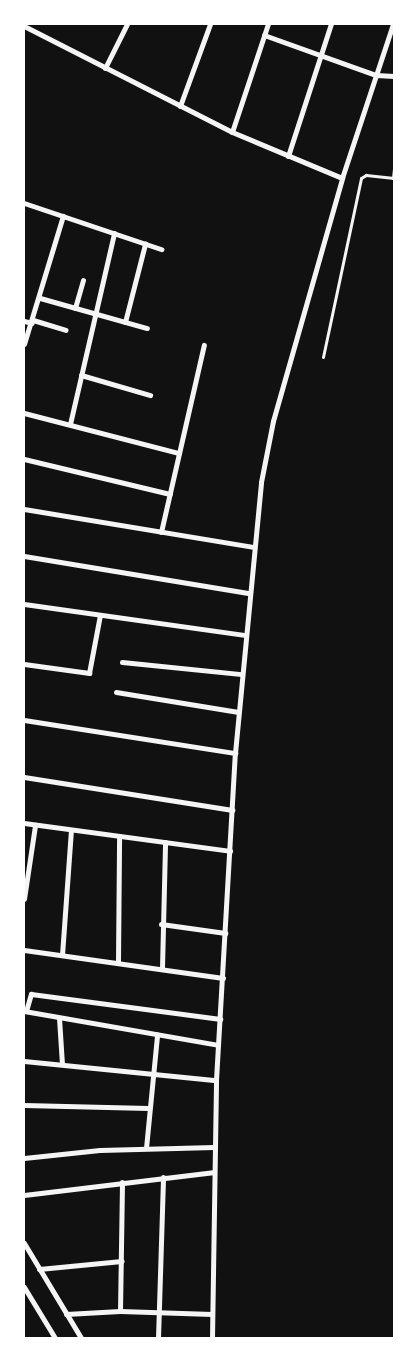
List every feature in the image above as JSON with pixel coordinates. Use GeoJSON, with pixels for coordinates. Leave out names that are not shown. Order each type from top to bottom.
{"type":"FeatureCollection","features":[{"type":"Feature","properties":{"kind":"street"},"geometry":{"type":"LineString","coordinates":[[105,68],[127,24]]}},
{"type":"Feature","properties":{"kind":"street"},"geometry":{"type":"LineString","coordinates":[[180,106],[210,24]]}},
{"type":"Feature","properties":{"kind":"street"},"geometry":{"type":"LineString","coordinates":[[232,132],[268,24]]}},
{"type":"Feature","properties":{"kind":"street"},"geometry":{"type":"LineString","coordinates":[[288,156],[330,24]]}},
{"type":"Feature","properties":{"kind":"street"},"geometry":{"type":"LineString","coordinates":[[212,1338],[213,1172],[216,1080],[235,753],[253,547],[270,435],[342,178],[392,24]]}},
{"type":"Feature","properties":{"kind":"street"},"geometry":{"type":"LineString","coordinates":[[24,26],[232,132],[342,178]]}},
{"type":"Feature","properties":{"kind":"street"},"geometry":{"type":"LineString","coordinates":[[264,35],[376,75],[394,76]]}},
{"type":"Feature","properties":{"kind":"street"},"geometry":{"type":"LineString","coordinates":[[24,203],[161,249]]}},
{"type":"Feature","properties":{"kind":"street"},"geometry":{"type":"LineString","coordinates":[[24,344],[33,322],[64,216]]}},
{"type":"Feature","properties":{"kind":"street"},"geometry":{"type":"LineString","coordinates":[[70,424],[114,233]]}},
{"type":"Feature","properties":{"kind":"street"},"geometry":{"type":"LineString","coordinates":[[125,322],[145,244]]}},
{"type":"Feature","properties":{"kind":"street"},"geometry":{"type":"LineString","coordinates":[[75,308],[83,280]]}},
{"type":"Feature","properties":{"kind":"street"},"geometry":{"type":"LineString","coordinates":[[40,298],[147,328]]}},
{"type":"Feature","properties":{"kind":"street"},"geometry":{"type":"LineString","coordinates":[[24,321],[66,330]]}},
{"type":"Feature","properties":{"kind":"street"},"geometry":{"type":"LineString","coordinates":[[161,532],[204,345]]}},
{"type":"Feature","properties":{"kind":"street"},"geometry":{"type":"LineString","coordinates":[[81,375],[150,395]]}},
{"type":"Feature","properties":{"kind":"street"},"geometry":{"type":"LineString","coordinates":[[24,413],[179,453]]}},
{"type":"Feature","properties":{"kind":"street"},"geometry":{"type":"LineString","coordinates":[[24,459],[170,494]]}},
{"type":"Feature","properties":{"kind":"street"},"geometry":{"type":"LineString","coordinates":[[24,509],[253,547]]}},
{"type":"Feature","properties":{"kind":"street"},"geometry":{"type":"LineString","coordinates":[[24,556],[248,593]]}},
{"type":"Feature","properties":{"kind":"street"},"geometry":{"type":"LineString","coordinates":[[24,604],[244,635]]}},
{"type":"Feature","properties":{"kind":"street"},"geometry":{"type":"LineString","coordinates":[[24,664],[89,672],[100,615]]}},
{"type":"Feature","properties":{"kind":"street"},"geometry":{"type":"LineString","coordinates":[[122,662],[241,674]]}},
{"type":"Feature","properties":{"kind":"street"},"geometry":{"type":"LineString","coordinates":[[116,692],[238,712]]}},
{"type":"Feature","properties":{"kind":"street"},"geometry":{"type":"LineString","coordinates":[[24,720],[235,753]]}},
{"type":"Feature","properties":{"kind":"street"},"geometry":{"type":"LineString","coordinates":[[24,777],[232,810]]}},
{"type":"Feature","properties":{"kind":"street"},"geometry":{"type":"LineString","coordinates":[[24,824],[230,851]]}},
{"type":"Feature","properties":{"kind":"street"},"geometry":{"type":"LineString","coordinates":[[24,898],[35,825]]}},
{"type":"Feature","properties":{"kind":"street"},"geometry":{"type":"LineString","coordinates":[[62,955],[71,830]]}},
{"type":"Feature","properties":{"kind":"street"},"geometry":{"type":"LineString","coordinates":[[118,836],[118,962]]}},
{"type":"Feature","properties":{"kind":"street"},"geometry":{"type":"LineString","coordinates":[[162,968],[161,924],[165,842]]}},
{"type":"Feature","properties":{"kind":"street"},"geometry":{"type":"LineString","coordinates":[[161,924],[225,932]]}},
{"type":"Feature","properties":{"kind":"street"},"geometry":{"type":"LineString","coordinates":[[24,950],[223,978]]}},
{"type":"Feature","properties":{"kind":"street"},"geometry":{"type":"LineString","coordinates":[[218,1044],[25,1011],[31,994],[220,1019]]}},
{"type":"Feature","properties":{"kind":"street"},"geometry":{"type":"LineString","coordinates":[[59,1018],[62,1064]]}},
{"type":"Feature","properties":{"kind":"street"},"geometry":{"type":"LineString","coordinates":[[146,1148],[151,1074],[157,1035]]}},
{"type":"Feature","properties":{"kind":"street"},"geometry":{"type":"LineString","coordinates":[[24,1061],[216,1080]]}},
{"type":"Feature","properties":{"kind":"street"},"geometry":{"type":"LineString","coordinates":[[24,1105],[148,1108]]}},
{"type":"Feature","properties":{"kind":"street"},"geometry":{"type":"LineString","coordinates":[[24,1158],[146,1148],[214,1147]]}},
{"type":"Feature","properties":{"kind":"street"},"geometry":{"type":"LineString","coordinates":[[24,1195],[213,1172]]}},
{"type":"Feature","properties":{"kind":"street"},"geometry":{"type":"LineString","coordinates":[[158,1338],[163,1177]]}},
{"type":"Feature","properties":{"kind":"street"},"geometry":{"type":"LineString","coordinates":[[120,1311],[122,1182]]}},
{"type":"Feature","properties":{"kind":"street"},"geometry":{"type":"LineString","coordinates":[[24,1244],[81,1338]]}},
{"type":"Feature","properties":{"kind":"street"},"geometry":{"type":"LineString","coordinates":[[39,1270],[122,1261]]}},
{"type":"Feature","properties":{"kind":"street"},"geometry":{"type":"LineString","coordinates":[[24,1287],[55,1338]]}},
{"type":"Feature","properties":{"kind":"street"},"geometry":{"type":"LineString","coordinates":[[66,1314],[120,1311],[212,1314]]}},
{"type":"Feature","properties":{"kind":"lane"},"geometry":{"type":"LineString","coordinates":[[323,357],[361,178],[366,175],[394,178],[394,168]]}}]}
